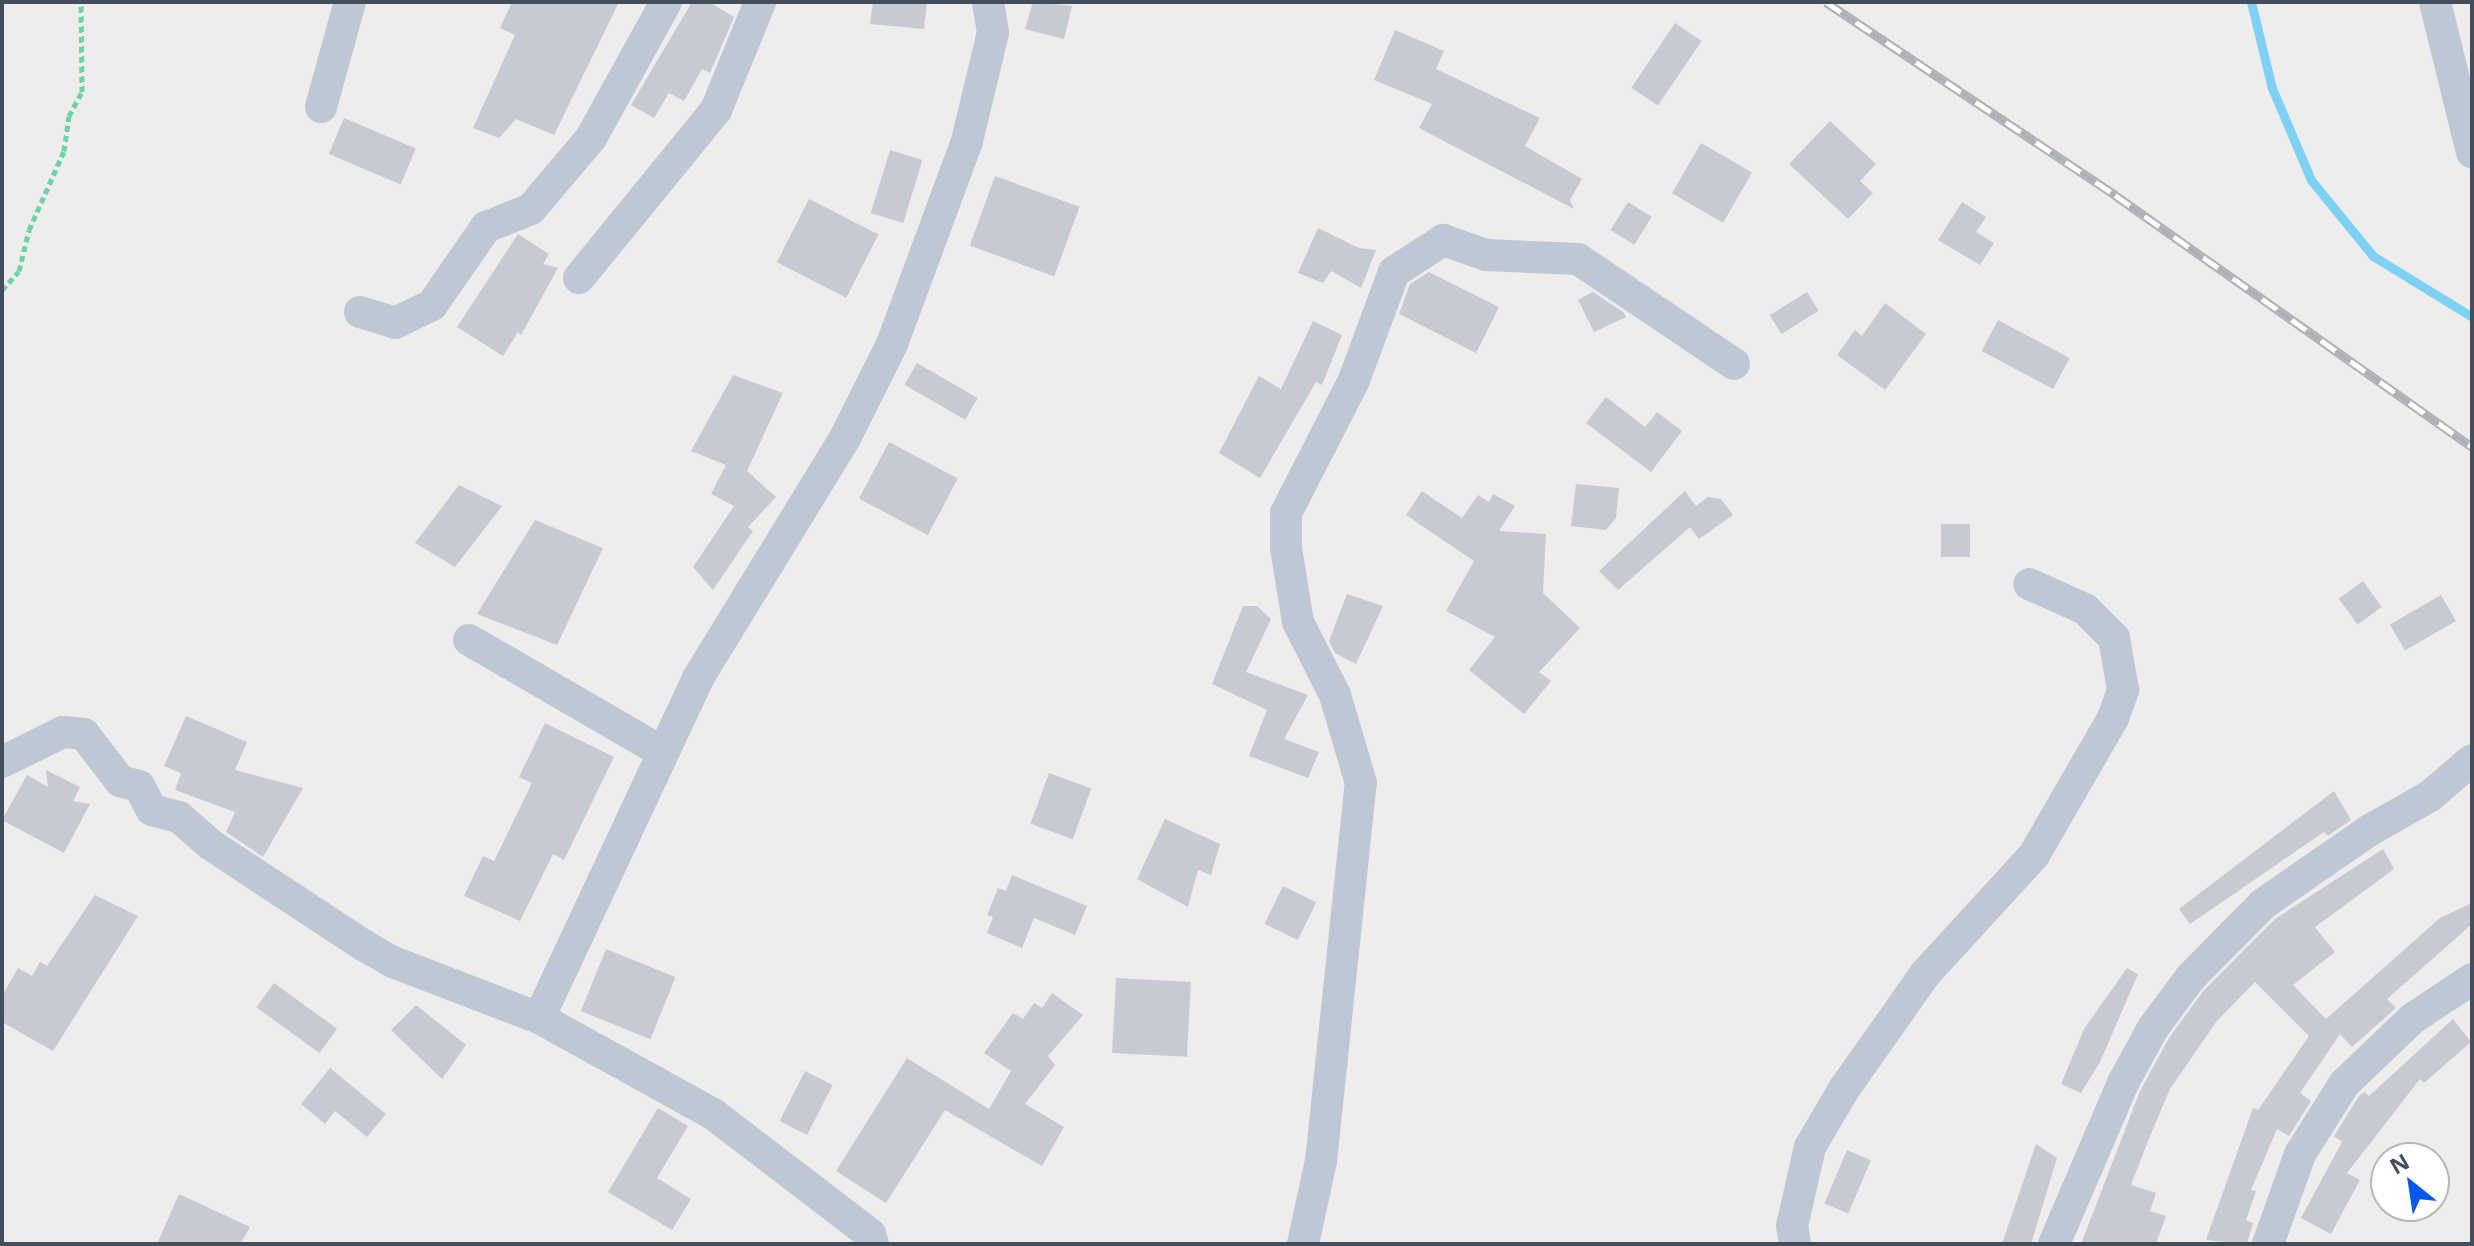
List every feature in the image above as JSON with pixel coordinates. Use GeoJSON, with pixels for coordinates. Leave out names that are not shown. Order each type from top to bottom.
{"type":"FeatureCollection","features":[{"type":"Feature","properties":{"kind":"street"},"geometry":{"type":"LineString","coordinates":[[321,107],[350,2]]}},
{"type":"Feature","properties":{"kind":"street"},"geometry":{"type":"LineString","coordinates":[[360,312],[395,323],[432,305],[486,227],[531,209],[591,138],[666,2]]}},
{"type":"Feature","properties":{"kind":"street"},"geometry":{"type":"LineString","coordinates":[[579,278],[716,110],[760,2]]}},
{"type":"Feature","properties":{"kind":"street"},"geometry":{"type":"LineString","coordinates":[[539,1018],[698,678],[845,438],[892,344],[967,141],[993,33],[988,2]]}},
{"type":"Feature","properties":{"kind":"street"},"geometry":{"type":"LineString","coordinates":[[2435,2],[2472,153]]}},
{"type":"Feature","properties":{"kind":"street"},"geometry":{"type":"LineString","coordinates":[[1303,1244],[1321,1161],[1361,783],[1335,695],[1298,622],[1286,548],[1286,513],[1354,380],[1394,272],[1443,240],[1486,255],[1578,259],[1734,364]]}},
{"type":"Feature","properties":{"kind":"street"},"geometry":{"type":"LineString","coordinates":[[1795,1244],[1792,1226],[1810,1147],[1844,1089],[1925,974],[2034,855],[2113,718],[2123,690],[2114,638],[2085,609],[2029,584]]}},
{"type":"Feature","properties":{"kind":"street"},"geometry":{"type":"LineString","coordinates":[[469,640],[662,752]]}},
{"type":"Feature","properties":{"kind":"street"},"geometry":{"type":"LineString","coordinates":[[2,762],[63,732],[84,734],[120,781],[139,786],[152,810],[179,817],[211,845],[393,962],[539,1018],[713,1114],[870,1234],[873,1244]]}},
{"type":"Feature","properties":{"kind":"street"},"geometry":{"type":"LineString","coordinates":[[2054,1244],[2123,1083],[2153,1028],[2190,978],[2263,904],[2370,830],[2430,796],[2472,760]]}},
{"type":"Feature","properties":{"kind":"street"},"geometry":{"type":"LineString","coordinates":[[2268,1244],[2300,1154],[2344,1084],[2412,1019],[2472,979]]}},
{"type":"Feature","properties":{"kind":"path"},"geometry":{"type":"LineString","coordinates":[[2,290],[19,271],[29,230],[64,151],[69,116],[82,92],[81,2]]}},
{"type":"Feature","properties":{"kind":"building"},"geometry":{"type":"Polygon","coordinates":[[[512,2],[619,2],[554,135],[516,119],[499,138],[473,128],[515,35],[500,28],[512,2]]]}},
{"type":"Feature","properties":{"kind":"building"},"geometry":{"type":"Polygon","coordinates":[[[692,2],[709,2],[734,17],[710,73],[702,69],[684,101],[669,93],[654,118],[631,105],[692,2]]]}},
{"type":"Feature","properties":{"kind":"building"},"geometry":{"type":"Polygon","coordinates":[[[873,2],[927,2],[924,29],[870,24],[873,2]]]}},
{"type":"Feature","properties":{"kind":"building"},"geometry":{"type":"Polygon","coordinates":[[[1033,2],[1072,6],[1064,39],[1025,29],[1033,2]]]}},
{"type":"Feature","properties":{"kind":"building"},"geometry":{"type":"Polygon","coordinates":[[[1675,23],[1702,41],[1658,106],[1631,88],[1675,23]]]}},
{"type":"Feature","properties":{"kind":"building"},"geometry":{"type":"Polygon","coordinates":[[[1395,30],[1444,51],[1436,69],[1540,118],[1525,146],[1582,179],[1570,200],[1574,209],[1419,128],[1432,104],[1374,80],[1395,30]]]}},
{"type":"Feature","properties":{"kind":"building"},"geometry":{"type":"Polygon","coordinates":[[[344,118],[416,148],[401,184],[329,154],[344,118]]]}},
{"type":"Feature","properties":{"kind":"building"},"geometry":{"type":"Polygon","coordinates":[[[1830,121],[1876,164],[1860,181],[1873,193],[1848,219],[1789,164],[1830,121]]]}},
{"type":"Feature","properties":{"kind":"building"},"geometry":{"type":"Polygon","coordinates":[[[1701,143],[1752,172],[1723,223],[1672,193],[1701,143]]]}},
{"type":"Feature","properties":{"kind":"building"},"geometry":{"type":"Polygon","coordinates":[[[890,150],[923,160],[903,223],[871,213],[890,150]]]}},
{"type":"Feature","properties":{"kind":"building"},"geometry":{"type":"Polygon","coordinates":[[[995,176],[1080,207],[1054,276],[970,246],[995,176]]]}},
{"type":"Feature","properties":{"kind":"building"},"geometry":{"type":"Polygon","coordinates":[[[809,199],[878,234],[846,298],[777,262],[809,199]]]}},
{"type":"Feature","properties":{"kind":"building"},"geometry":{"type":"Polygon","coordinates":[[[1628,202],[1652,217],[1634,245],[1611,230],[1628,202]]]}},
{"type":"Feature","properties":{"kind":"building"},"geometry":{"type":"Polygon","coordinates":[[[1962,202],[1986,217],[1976,232],[1994,243],[1980,265],[1938,240],[1962,202]]]}},
{"type":"Feature","properties":{"kind":"building"},"geometry":{"type":"Polygon","coordinates":[[[1318,228],[1359,248],[1376,250],[1361,288],[1331,271],[1323,283],[1298,273],[1318,228]]]}},
{"type":"Feature","properties":{"kind":"building"},"geometry":{"type":"Polygon","coordinates":[[[518,234],[549,254],[543,264],[558,268],[521,335],[518,332],[503,356],[457,327],[518,234]]]}},
{"type":"Feature","properties":{"kind":"building"},"geometry":{"type":"Polygon","coordinates":[[[1429,272],[1499,307],[1476,353],[1399,314],[1410,284],[1429,272]]]}},
{"type":"Feature","properties":{"kind":"building"},"geometry":{"type":"Polygon","coordinates":[[[1593,292],[1626,317],[1594,332],[1578,300],[1593,292]]]}},
{"type":"Feature","properties":{"kind":"building"},"geometry":{"type":"Polygon","coordinates":[[[1807,292],[1819,311],[1781,334],[1770,315],[1807,292]]]}},
{"type":"Feature","properties":{"kind":"building"},"geometry":{"type":"Polygon","coordinates":[[[1885,303],[1926,334],[1885,390],[1837,355],[1855,330],[1862,336],[1885,303]]]}},
{"type":"Feature","properties":{"kind":"building"},"geometry":{"type":"Polygon","coordinates":[[[1998,320],[2070,358],[2053,389],[1982,351],[1998,320]]]}},
{"type":"Feature","properties":{"kind":"building"},"geometry":{"type":"Polygon","coordinates":[[[1313,321],[1342,335],[1322,385],[1316,382],[1260,478],[1219,453],[1259,376],[1281,389],[1313,321]]]}},
{"type":"Feature","properties":{"kind":"building"},"geometry":{"type":"Polygon","coordinates":[[[917,363],[978,398],[965,420],[904,385],[917,363]]]}},
{"type":"Feature","properties":{"kind":"building"},"geometry":{"type":"Polygon","coordinates":[[[733,375],[783,393],[747,471],[776,497],[748,527],[753,531],[713,590],[693,567],[734,506],[711,494],[726,465],[691,451],[733,375]]]}},
{"type":"Feature","properties":{"kind":"building"},"geometry":{"type":"Polygon","coordinates":[[[1606,397],[1645,427],[1657,412],[1682,431],[1651,472],[1586,423],[1606,397]]]}},
{"type":"Feature","properties":{"kind":"building"},"geometry":{"type":"Polygon","coordinates":[[[889,442],[958,479],[928,535],[859,499],[889,442]]]}},
{"type":"Feature","properties":{"kind":"building"},"geometry":{"type":"Polygon","coordinates":[[[1576,484],[1619,488],[1616,518],[1606,530],[1571,526],[1576,484]]]}},
{"type":"Feature","properties":{"kind":"building"},"geometry":{"type":"Polygon","coordinates":[[[459,485],[502,506],[455,567],[415,543],[459,485]]]}},
{"type":"Feature","properties":{"kind":"building"},"geometry":{"type":"Polygon","coordinates":[[[1422,491],[1462,518],[1478,495],[1489,502],[1493,494],[1515,506],[1499,531],[1546,534],[1543,593],[1580,628],[1539,672],[1551,681],[1524,714],[1469,670],[1495,637],[1446,611],[1474,561],[1406,515],[1422,491]]]}},
{"type":"Feature","properties":{"kind":"building"},"geometry":{"type":"Polygon","coordinates":[[[1685,491],[1696,506],[1708,497],[1721,499],[1733,515],[1699,539],[1690,527],[1618,590],[1599,571],[1685,491]]]}},
{"type":"Feature","properties":{"kind":"building"},"geometry":{"type":"Polygon","coordinates":[[[535,520],[603,548],[557,645],[477,614],[535,520]]]}},
{"type":"Feature","properties":{"kind":"building"},"geometry":{"type":"Polygon","coordinates":[[[1941,524],[1970,524],[1970,557],[1941,557],[1941,524]]]}},
{"type":"Feature","properties":{"kind":"building"},"geometry":{"type":"Polygon","coordinates":[[[2363,581],[2382,607],[2358,625],[2339,599],[2363,581]]]}},
{"type":"Feature","properties":{"kind":"building"},"geometry":{"type":"Polygon","coordinates":[[[1347,594],[1383,606],[1356,664],[1335,653],[1329,641],[1347,594]]]}},
{"type":"Feature","properties":{"kind":"building"},"geometry":{"type":"Polygon","coordinates":[[[2441,595],[2456,621],[2405,650],[2390,624],[2441,595]]]}},
{"type":"Feature","properties":{"kind":"building"},"geometry":{"type":"Polygon","coordinates":[[[1243,606],[1257,606],[1271,619],[1246,672],[1308,695],[1284,739],[1319,752],[1308,778],[1249,756],[1267,710],[1212,684],[1243,606]]]}},
{"type":"Feature","properties":{"kind":"building"},"geometry":{"type":"Polygon","coordinates":[[[186,716],[247,742],[235,770],[303,788],[263,857],[226,832],[235,812],[175,790],[181,773],[164,766],[186,716]]]}},
{"type":"Feature","properties":{"kind":"building"},"geometry":{"type":"Polygon","coordinates":[[[545,723],[614,757],[564,860],[553,854],[520,921],[464,896],[483,856],[494,861],[532,783],[519,777],[545,723]]]}},
{"type":"Feature","properties":{"kind":"building"},"geometry":{"type":"Polygon","coordinates":[[[46,770],[80,787],[73,801],[90,804],[64,853],[2,820],[27,775],[48,787],[46,770]]]}},
{"type":"Feature","properties":{"kind":"building"},"geometry":{"type":"Polygon","coordinates":[[[1049,773],[1091,788],[1073,839],[1031,824],[1049,773]]]}},
{"type":"Feature","properties":{"kind":"building"},"geometry":{"type":"Polygon","coordinates":[[[2334,791],[2351,820],[2328,836],[2324,832],[2190,924],[2179,909],[2334,791]]]}},
{"type":"Feature","properties":{"kind":"building"},"geometry":{"type":"Polygon","coordinates":[[[1165,819],[1220,844],[1211,875],[1198,870],[1188,907],[1137,879],[1165,819]]]}},
{"type":"Feature","properties":{"kind":"building"},"geometry":{"type":"Polygon","coordinates":[[[2383,849],[2394,869],[2315,927],[2335,952],[2293,985],[2326,1019],[2440,918],[2472,903],[2472,924],[2387,999],[2396,1008],[2352,1047],[2340,1034],[2300,1093],[2311,1101],[2289,1136],[2277,1129],[2251,1190],[2256,1191],[2246,1220],[2253,1223],[2247,1244],[2206,1240],[2253,1108],[2258,1110],[2309,1036],[2255,982],[2216,1022],[2170,1089],[2131,1185],[2156,1193],[2150,1211],[2166,1216],[2156,1244],[2081,1244],[2140,1091],[2169,1038],[2204,990],[2275,919],[2383,849]]]}},
{"type":"Feature","properties":{"kind":"building"},"geometry":{"type":"Polygon","coordinates":[[[1012,875],[1087,906],[1075,935],[1034,918],[1022,948],[987,933],[993,917],[987,915],[998,888],[1006,891],[1012,875]]]}},
{"type":"Feature","properties":{"kind":"building"},"geometry":{"type":"Polygon","coordinates":[[[1283,886],[1316,902],[1298,940],[1265,924],[1283,886]]]}},
{"type":"Feature","properties":{"kind":"building"},"geometry":{"type":"Polygon","coordinates":[[[95,895],[138,916],[53,1051],[2,1022],[2,996],[18,968],[32,976],[40,962],[47,966],[95,895]]]}},
{"type":"Feature","properties":{"kind":"building"},"geometry":{"type":"Polygon","coordinates":[[[606,949],[676,977],[650,1039],[581,1011],[606,949]]]}},
{"type":"Feature","properties":{"kind":"building"},"geometry":{"type":"Polygon","coordinates":[[[2127,968],[2138,974],[2100,1062],[2081,1093],[2061,1084],[2084,1029],[2127,968]]]}},
{"type":"Feature","properties":{"kind":"building"},"geometry":{"type":"Polygon","coordinates":[[[1116,978],[1191,982],[1187,1057],[1112,1053],[1116,978]]]}},
{"type":"Feature","properties":{"kind":"building"},"geometry":{"type":"Polygon","coordinates":[[[274,983],[337,1029],[319,1053],[256,1007],[274,983]]]}},
{"type":"Feature","properties":{"kind":"building"},"geometry":{"type":"Polygon","coordinates":[[[1052,993],[1083,1015],[1048,1056],[1055,1065],[1025,1104],[1064,1127],[1042,1166],[945,1110],[886,1203],[836,1171],[907,1058],[989,1109],[1011,1071],[984,1053],[1013,1013],[1023,1019],[1034,1003],[1042,1008],[1052,993]]]}},
{"type":"Feature","properties":{"kind":"building"},"geometry":{"type":"Polygon","coordinates":[[[416,1005],[466,1045],[442,1079],[391,1030],[416,1005]]]}},
{"type":"Feature","properties":{"kind":"building"},"geometry":{"type":"Polygon","coordinates":[[[2453,1019],[2471,1042],[2424,1083],[2420,1079],[2347,1173],[2360,1180],[2331,1234],[2301,1218],[2342,1142],[2334,1136],[2359,1096],[2364,1092],[2369,1096],[2453,1019]]]}},
{"type":"Feature","properties":{"kind":"building"},"geometry":{"type":"Polygon","coordinates":[[[330,1068],[386,1114],[367,1137],[335,1111],[325,1124],[301,1104],[330,1068]]]}},
{"type":"Feature","properties":{"kind":"building"},"geometry":{"type":"Polygon","coordinates":[[[805,1071],[833,1085],[807,1135],[780,1121],[805,1071]]]}},
{"type":"Feature","properties":{"kind":"building"},"geometry":{"type":"Polygon","coordinates":[[[658,1108],[688,1126],[657,1178],[691,1199],[672,1230],[608,1192],[658,1108]]]}},
{"type":"Feature","properties":{"kind":"building"},"geometry":{"type":"Polygon","coordinates":[[[2036,1144],[2057,1158],[2031,1244],[2002,1244],[2036,1144]]]}},
{"type":"Feature","properties":{"kind":"building"},"geometry":{"type":"Polygon","coordinates":[[[1847,1150],[1871,1160],[1848,1214],[1824,1203],[1847,1150]]]}},
{"type":"Feature","properties":{"kind":"building"},"geometry":{"type":"Polygon","coordinates":[[[179,1194],[250,1227],[240,1244],[157,1244],[179,1194]]]}},
{"type":"Feature","properties":{"kind":"waterway"},"geometry":{"type":"LineString","coordinates":[[2251,2],[2272,88],[2311,180],[2373,256],[2472,317]]}},
{"type":"Feature","properties":{"kind":"railway"},"geometry":{"type":"LineString","coordinates":[[1826,2],[2115,195],[2472,447]]}}]}
